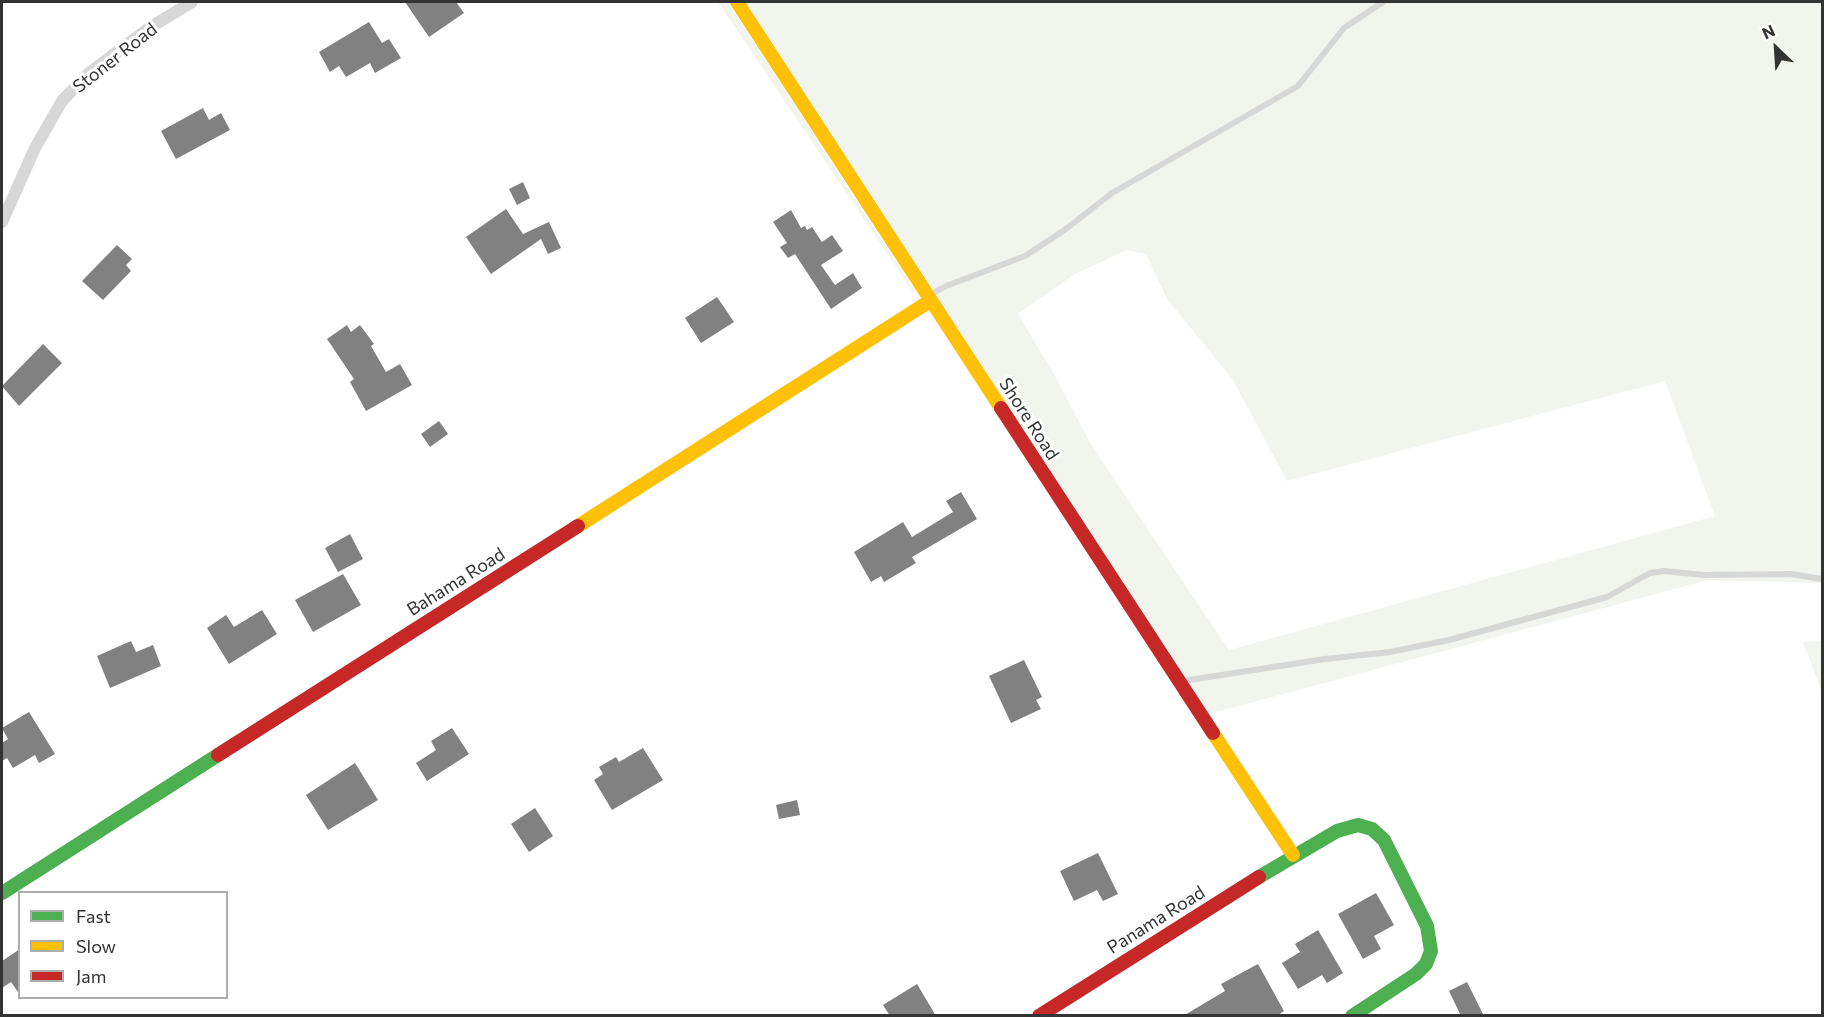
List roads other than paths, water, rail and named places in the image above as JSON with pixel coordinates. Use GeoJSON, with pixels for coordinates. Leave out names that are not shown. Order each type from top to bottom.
{"type":"FeatureCollection","features":[{"type":"Feature","properties":{"kind":"street","name":"Stoner Road"},"geometry":{"type":"LineString","coordinates":[[2,222],[35,148],[62,101],[89,73],[149,28],[192,2]]}},
{"type":"Feature","properties":{"kind":"street","name":"Shore Road"},"geometry":{"type":"LineString","coordinates":[[737,2],[928,299],[1293,855]]}},
{"type":"Feature","properties":{"kind":"street","name":"Bahama Road"},"geometry":{"type":"LineString","coordinates":[[2,892],[928,299]]}},
{"type":"Feature","properties":{"kind":"street","name":"Panama Road"},"geometry":{"type":"LineString","coordinates":[[1039,1016],[1293,855],[1349,826],[1358,825],[1372,829],[1384,840],[1427,926],[1431,951],[1426,964],[1416,974],[1352,1016]]}},
{"type":"Feature","properties":{"kind":"lane"},"geometry":{"type":"LineString","coordinates":[[928,299],[946,286],[1025,256],[1066,229],[1112,193],[1298,86],[1344,28],[1383,2]]}},
{"type":"Feature","properties":{"kind":"lane"},"geometry":{"type":"LineString","coordinates":[[1179,682],[1325,659],[1390,652],[1449,640],[1606,597],[1650,573],[1664,571],[1704,575],[1791,574],[1822,579]]}}]}
